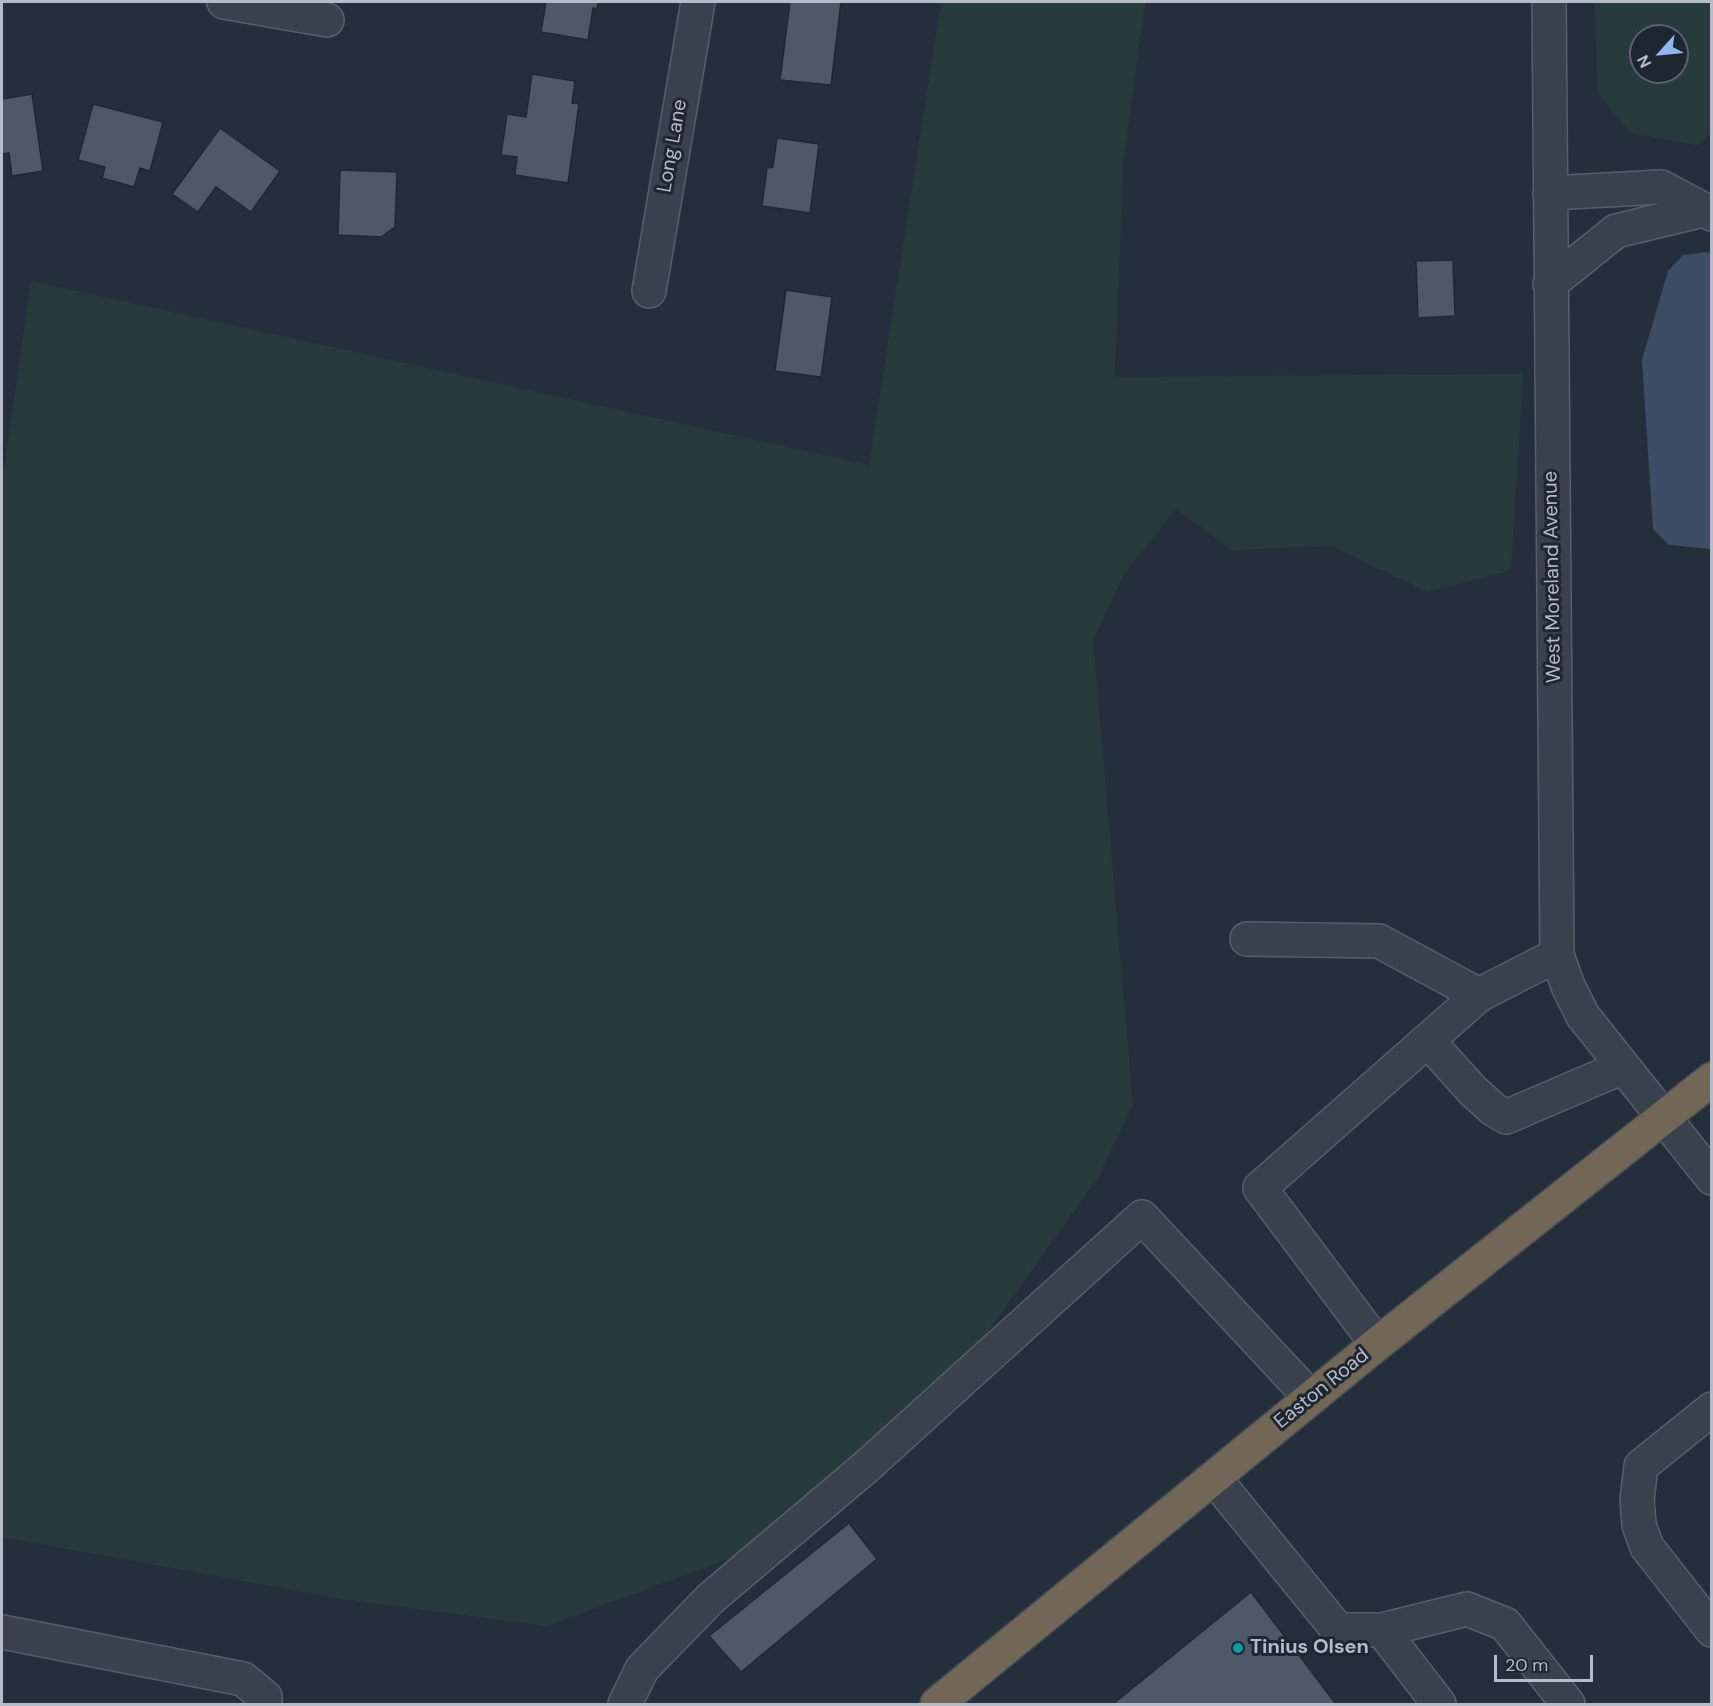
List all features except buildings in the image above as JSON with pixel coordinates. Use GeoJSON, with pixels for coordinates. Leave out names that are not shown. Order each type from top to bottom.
{"type":"FeatureCollection","features":[{"type":"Feature","properties":{"kind":"highway","name":"Easton Road"},"geometry":{"type":"LineString","coordinates":[[937,1704],[1377,1344],[1712,1079]]}},
{"type":"Feature","properties":{"kind":"street"},"geometry":{"type":"LineString","coordinates":[[224,2],[327,20]]}},
{"type":"Feature","properties":{"kind":"street","name":"Long Lane"},"geometry":{"type":"LineString","coordinates":[[649,291],[698,2]]}},
{"type":"Feature","properties":{"kind":"street","name":"West Moreland Avenue"},"geometry":{"type":"LineString","coordinates":[[1549,2],[1557,955],[1568,986],[1583,1016],[1712,1178]]}},
{"type":"Feature","properties":{"kind":"street"},"geometry":{"type":"LineString","coordinates":[[1550,194],[1661,187],[1707,212]]}},
{"type":"Feature","properties":{"kind":"street"},"geometry":{"type":"LineString","coordinates":[[1550,284],[1616,231],[1707,212]]}},
{"type":"Feature","properties":{"kind":"street"},"geometry":{"type":"LineString","coordinates":[[1247,939],[1379,941],[1479,995]]}},
{"type":"Feature","properties":{"kind":"street"},"geometry":{"type":"LineString","coordinates":[[1377,1344],[1260,1188],[1479,995],[1557,955]]}},
{"type":"Feature","properties":{"kind":"street"},"geometry":{"type":"LineString","coordinates":[[1428,1041],[1473,1091],[1506,1117],[1623,1067]]}},
{"type":"Feature","properties":{"kind":"street"},"geometry":{"type":"LineString","coordinates":[[625,1704],[642,1669],[711,1598],[866,1467],[1143,1217],[1311,1398]]}},
{"type":"Feature","properties":{"kind":"street"},"geometry":{"type":"LineString","coordinates":[[1712,1409],[1641,1466],[1636,1500],[1639,1525],[1647,1547],[1712,1630]]}},
{"type":"Feature","properties":{"kind":"street"},"geometry":{"type":"LineString","coordinates":[[1214,1478],[1338,1630],[1382,1630],[1467,1609],[1477,1612],[1505,1624],[1568,1704]]}},
{"type":"Feature","properties":{"kind":"street"},"geometry":{"type":"LineString","coordinates":[[1382,1630],[1439,1704]]}},
{"type":"Feature","properties":{"kind":"street"},"geometry":{"type":"LineString","coordinates":[[2,1632],[243,1679],[265,1697],[265,1704]]}},
{"type":"Feature","properties":{"kind":"green space"},"geometry":{"type":"Polygon","coordinates":[[[941,2],[1145,2],[1123,165],[1115,377],[1523,374],[1511,570],[1427,592],[1332,546],[1232,550],[1176,509],[1124,574],[1093,640],[1133,1105],[1099,1176],[912,1438],[729,1559],[547,1626],[342,1599],[2,1537],[2,484],[31,281],[869,465],[941,2]]]}},
{"type":"Feature","properties":{"kind":"green space"},"geometry":{"type":"Polygon","coordinates":[[[1595,2],[1711,2],[1711,134],[1697,145],[1630,133],[1597,92],[1595,2]]]}},
{"type":"Feature","properties":{"kind":"water"},"geometry":{"type":"Polygon","coordinates":[[[1712,253],[1711,549],[1669,545],[1653,529],[1642,360],[1668,271],[1683,255],[1712,253]]]}},
{"type":"Feature","properties":{"kind":"place","name":"Tinius Olsen"},"geometry":{"type":"Point","coordinates":[1238,1648]}}]}
